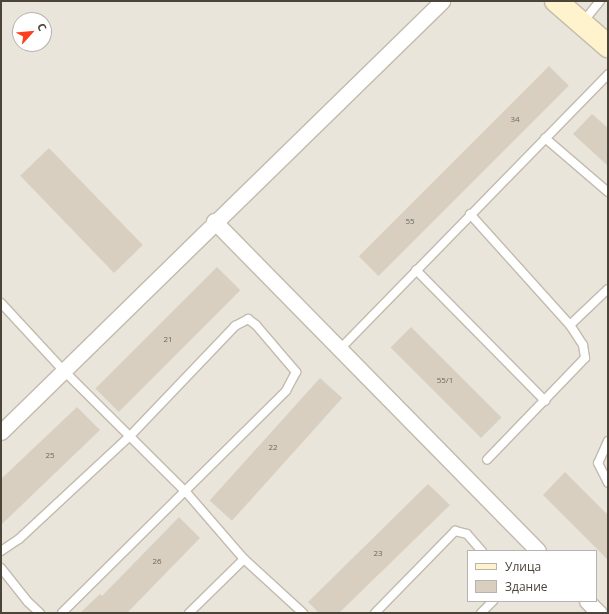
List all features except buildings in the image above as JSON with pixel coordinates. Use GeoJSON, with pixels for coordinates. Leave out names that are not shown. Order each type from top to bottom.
{"type":"FeatureCollection","features":[{"type":"Feature","properties":{"kind":"street"},"geometry":{"type":"LineString","coordinates":[[1,432],[214,221],[442,1]]}},
{"type":"Feature","properties":{"kind":"street"},"geometry":{"type":"LineString","coordinates":[[556,1],[608,46]]}},
{"type":"Feature","properties":{"kind":"street"},"geometry":{"type":"LineString","coordinates":[[214,221],[537,550]]}},
{"type":"Feature","properties":{"kind":"street"},"geometry":{"type":"LineString","coordinates":[[588,602],[599,613]]}},
{"type":"Feature","properties":{"kind":"lane"},"geometry":{"type":"LineString","coordinates":[[582,24],[600,1]]}},
{"type":"Feature","properties":{"kind":"lane"},"geometry":{"type":"LineString","coordinates":[[340,349],[608,74]]}},
{"type":"Feature","properties":{"kind":"lane"},"geometry":{"type":"LineString","coordinates":[[545,138],[608,192]]}},
{"type":"Feature","properties":{"kind":"lane"},"geometry":{"type":"LineString","coordinates":[[470,214],[570,325],[582,345],[585,358],[545,401],[486,460]]}},
{"type":"Feature","properties":{"kind":"lane"},"geometry":{"type":"LineString","coordinates":[[416,270],[545,401]]}},
{"type":"Feature","properties":{"kind":"lane"},"geometry":{"type":"LineString","coordinates":[[570,325],[608,289]]}},
{"type":"Feature","properties":{"kind":"lane"},"geometry":{"type":"LineString","coordinates":[[1,303],[63,370],[131,435],[186,492],[244,559],[303,613]]}},
{"type":"Feature","properties":{"kind":"lane"},"geometry":{"type":"LineString","coordinates":[[1,551],[19,539],[131,435],[235,326],[248,319],[256,325],[296,372],[277,401],[62,613]]}},
{"type":"Feature","properties":{"kind":"lane"},"geometry":{"type":"LineString","coordinates":[[608,442],[598,463],[608,483]]}},
{"type":"Feature","properties":{"kind":"lane"},"geometry":{"type":"LineString","coordinates":[[375,613],[455,531],[467,534],[481,550]]}},
{"type":"Feature","properties":{"kind":"lane"},"geometry":{"type":"LineString","coordinates":[[189,613],[244,559]]}},
{"type":"Feature","properties":{"kind":"lane"},"geometry":{"type":"LineString","coordinates":[[1,568],[28,602],[40,613]]}},
{"type":"Feature","properties":{"kind":"lane"},"geometry":{"type":"LineString","coordinates":[[481,613],[493,602]]}},
{"type":"Feature","properties":{"kind":"shaded area"},"geometry":{"type":"Polygon","coordinates":[[[1,1],[608,1],[608,613],[1,613],[1,1]]]}}]}
